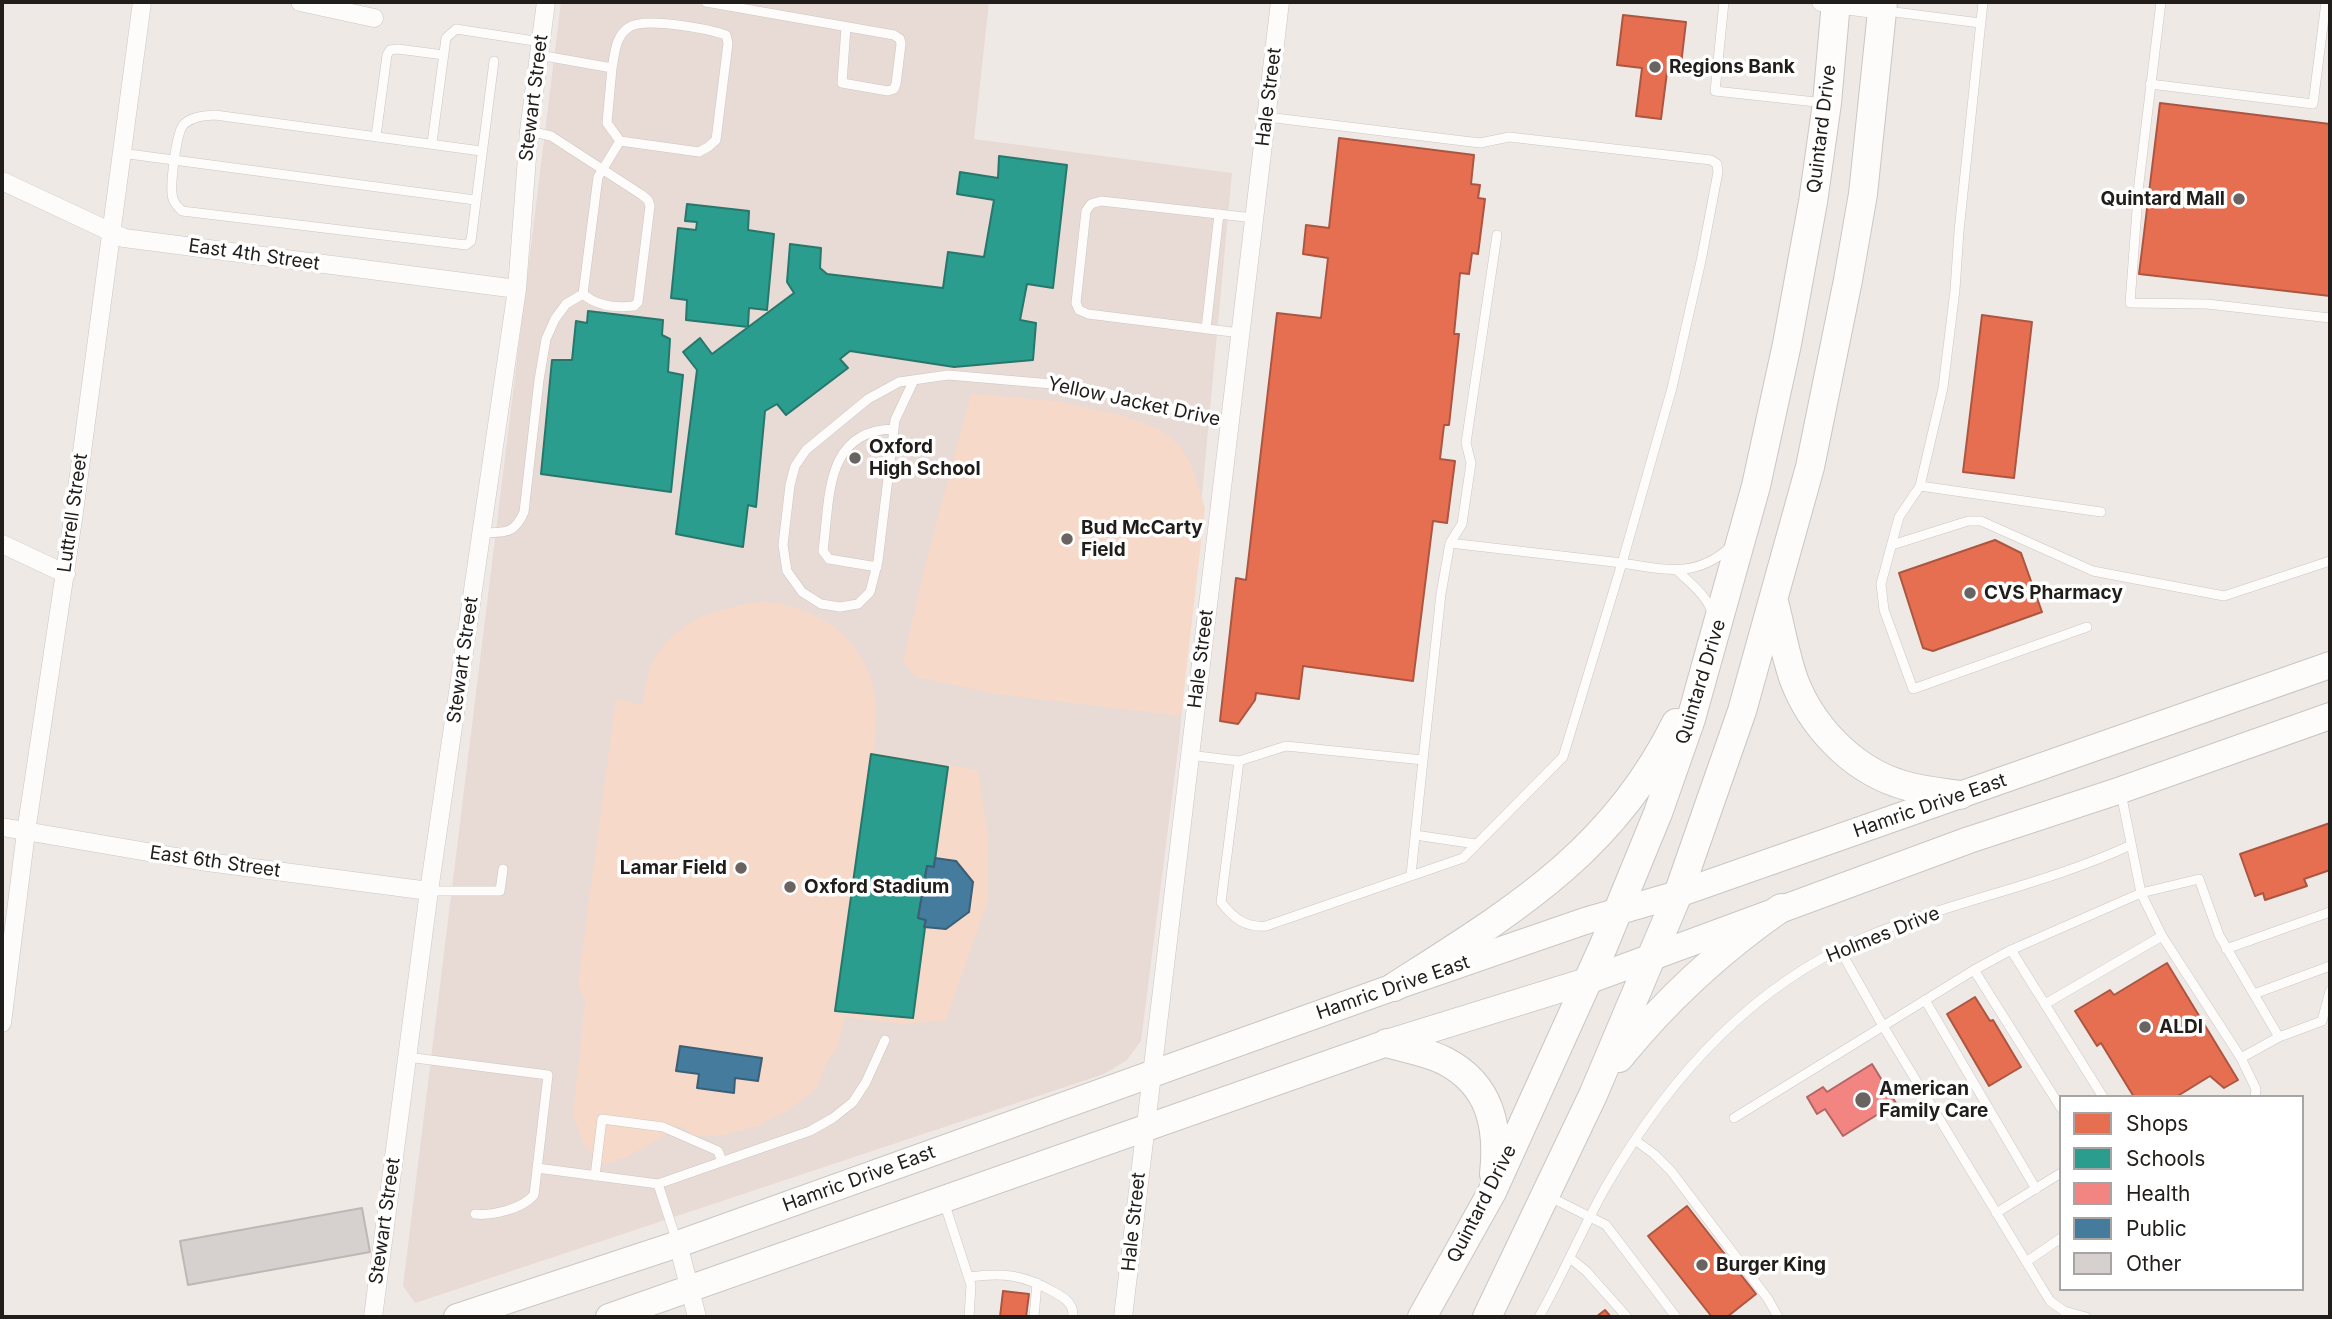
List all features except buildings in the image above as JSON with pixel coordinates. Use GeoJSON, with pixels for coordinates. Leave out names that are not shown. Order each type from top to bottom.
{"type":"FeatureCollection","features":[{"type":"Feature","properties":{"kind":"highway","name":"Quintard Drive"},"geometry":{"type":"LineString","coordinates":[[1422,1317],[1492,1192],[1618,912],[1676,765],[1744,534],[1787,344],[1813,202],[1827,103],[1831,2]]}},
{"type":"Feature","properties":{"kind":"highway"},"geometry":{"type":"LineString","coordinates":[[1487,1317],[1593,1094],[1678,894],[1723,772],[1810,467],[1863,194],[1882,6]]}},
{"type":"Feature","properties":{"kind":"highway"},"geometry":{"type":"LineString","coordinates":[[1774,600],[1794,680],[1803,700],[1828,735],[1860,764],[1898,784],[1960,795]]}},
{"type":"Feature","properties":{"kind":"highway"},"geometry":{"type":"LineString","coordinates":[[1394,987],[1531,898],[1584,851],[1609,824],[1653,765],[1671,733],[1717,629]]}},
{"type":"Feature","properties":{"kind":"highway"},"geometry":{"type":"LineString","coordinates":[[1593,1094],[1640,1032],[1667,1002],[1721,952],[1781,908]]}},
{"type":"Feature","properties":{"kind":"highway"},"geometry":{"type":"LineString","coordinates":[[1387,1043],[1443,1060],[1469,1078],[1479,1090],[1492,1117],[1495,1131],[1492,1192]]}},
{"type":"Feature","properties":{"kind":"main road","name":"Hamric Drive East"},"geometry":{"type":"LineString","coordinates":[[457,1317],[678,1244],[1394,987],[1585,921],[1678,894],[2330,665]]}},
{"type":"Feature","properties":{"kind":"main road"},"geometry":{"type":"LineString","coordinates":[[609,1317],[1387,1043],[1587,981],[1969,840],[2330,716]]}},
{"type":"Feature","properties":{"kind":"street","name":"Luttrell Street"},"geometry":{"type":"LineString","coordinates":[[2,1023],[26,832],[66,574],[142,2]]}},
{"type":"Feature","properties":{"kind":"street"},"geometry":{"type":"LineString","coordinates":[[300,2],[374,18]]}},
{"type":"Feature","properties":{"kind":"street","name":"Stewart Street"},"geometry":{"type":"LineString","coordinates":[[373,1317],[429,891],[517,289],[529,131],[546,2]]}},
{"type":"Feature","properties":{"kind":"street","name":"Hale Street"},"geometry":{"type":"LineString","coordinates":[[1123,1317],[1280,2]]}},
{"type":"Feature","properties":{"kind":"street"},"geometry":{"type":"LineString","coordinates":[[1831,2],[1882,6]]}},
{"type":"Feature","properties":{"kind":"street","name":"East 4th Street"},"geometry":{"type":"LineString","coordinates":[[2,181],[124,238],[517,289]]}},
{"type":"Feature","properties":{"kind":"street"},"geometry":{"type":"LineString","coordinates":[[2,544],[66,574]]}},
{"type":"Feature","properties":{"kind":"street","name":"East 6th Street"},"geometry":{"type":"LineString","coordinates":[[2,827],[200,861],[429,891]]}},
{"type":"Feature","properties":{"kind":"street"},"geometry":{"type":"LineString","coordinates":[[678,1244],[697,1317]]}},
{"type":"Feature","properties":{"kind":"lane"},"geometry":{"type":"LineString","coordinates":[[706,2],[846,26],[900,39],[894,89],[888,91],[842,83],[846,26]]}},
{"type":"Feature","properties":{"kind":"lane"},"geometry":{"type":"LineString","coordinates":[[1724,2],[1714,91],[1827,103]]}},
{"type":"Feature","properties":{"kind":"lane"},"geometry":{"type":"LineString","coordinates":[[1983,2],[1943,387],[1920,486],[1899,517],[1881,584],[1884,610],[1913,689],[2087,627]]}},
{"type":"Feature","properties":{"kind":"lane"},"geometry":{"type":"LineString","coordinates":[[2161,2],[2139,183],[2130,303],[2207,304],[2330,317]]}},
{"type":"Feature","properties":{"kind":"lane"},"geometry":{"type":"LineString","coordinates":[[2150,84],[2313,104],[2326,2]]}},
{"type":"Feature","properties":{"kind":"lane"},"geometry":{"type":"LineString","coordinates":[[1882,6],[1980,23]]}},
{"type":"Feature","properties":{"kind":"lane"},"geometry":{"type":"LineString","coordinates":[[641,22],[714,31],[726,35],[728,43],[716,140],[699,152],[620,141],[607,123],[612,68],[618,38],[628,27],[641,22]]}},
{"type":"Feature","properties":{"kind":"lane"},"geometry":{"type":"LineString","coordinates":[[432,144],[446,38],[456,29],[612,68]]}},
{"type":"Feature","properties":{"kind":"lane"},"geometry":{"type":"LineString","coordinates":[[376,136],[387,55],[390,50],[444,55]]}},
{"type":"Feature","properties":{"kind":"lane"},"geometry":{"type":"LineString","coordinates":[[481,151],[215,115],[198,116],[184,124],[179,133],[172,194],[176,205],[183,211],[466,246],[471,241],[494,61]]}},
{"type":"Feature","properties":{"kind":"lane"},"geometry":{"type":"LineString","coordinates":[[1239,761],[1221,902],[1236,919],[1251,926],[1266,926],[1463,858],[1563,757],[1672,388],[1718,172],[1717,164],[1711,160],[1509,137],[1479,143],[1267,117]]}},
{"type":"Feature","properties":{"kind":"lane"},"geometry":{"type":"LineString","coordinates":[[529,131],[551,136],[642,195],[650,206],[638,302],[635,306],[594,303],[583,294]]}},
{"type":"Feature","properties":{"kind":"lane"},"geometry":{"type":"LineString","coordinates":[[583,294],[598,177],[620,141]]}},
{"type":"Feature","properties":{"kind":"lane"},"geometry":{"type":"LineString","coordinates":[[121,153],[475,200]]}},
{"type":"Feature","properties":{"kind":"lane"},"geometry":{"type":"LineString","coordinates":[[1240,333],[1088,314],[1079,310],[1076,303],[1086,211],[1091,204],[1101,201],[1254,218]]}},
{"type":"Feature","properties":{"kind":"lane"},"geometry":{"type":"LineString","coordinates":[[1206,328],[1219,214]]}},
{"type":"Feature","properties":{"kind":"lane"},"geometry":{"type":"LineString","coordinates":[[1411,875],[1441,594],[1450,543],[1462,524],[1471,463],[1466,443],[1497,235]]}},
{"type":"Feature","properties":{"kind":"lane"},"geometry":{"type":"LineString","coordinates":[[482,533],[508,532],[518,526],[524,512],[546,339],[560,311],[583,294]]}},
{"type":"Feature","properties":{"kind":"lane","name":"Yellow Jacket Drive"},"geometry":{"type":"LineString","coordinates":[[914,380],[895,420],[877,567],[870,592],[858,604],[840,607],[821,604],[802,592],[788,571],[783,545],[795,466],[806,450],[868,399],[900,382],[948,375],[1075,386],[1230,422]]}},
{"type":"Feature","properties":{"kind":"lane"},"geometry":{"type":"LineString","coordinates":[[877,567],[829,559],[823,551],[834,470],[842,451],[878,429],[894,429]]}},
{"type":"Feature","properties":{"kind":"lane"},"geometry":{"type":"LineString","coordinates":[[1920,486],[2101,512]]}},
{"type":"Feature","properties":{"kind":"lane"},"geometry":{"type":"LineString","coordinates":[[1892,545],[1968,521],[1981,521],[2092,570],[2224,596],[2330,561]]}},
{"type":"Feature","properties":{"kind":"lane"},"geometry":{"type":"LineString","coordinates":[[1450,543],[1678,571],[1702,565],[1723,554],[1744,534]]}},
{"type":"Feature","properties":{"kind":"lane"},"geometry":{"type":"LineString","coordinates":[[1678,571],[1709,604],[1717,629]]}},
{"type":"Feature","properties":{"kind":"lane"},"geometry":{"type":"LineString","coordinates":[[1189,755],[1239,761],[1286,746],[1423,760]]}},
{"type":"Feature","properties":{"kind":"lane"},"geometry":{"type":"LineString","coordinates":[[2120,790],[2141,892],[2162,936],[2252,1076],[2255,1095]]}},
{"type":"Feature","properties":{"kind":"lane"},"geometry":{"type":"LineString","coordinates":[[1415,835],[1476,845]]}},
{"type":"Feature","properties":{"kind":"lane","name":"Holmes Drive"},"geometry":{"type":"LineString","coordinates":[[1539,1317],[1590,1217],[1635,1140],[1688,1067],[1732,1023],[1783,983],[1861,939],[1950,907],[2104,858],[2131,845]]}},
{"type":"Feature","properties":{"kind":"lane"},"geometry":{"type":"LineString","coordinates":[[429,891],[500,891],[503,869]]}},
{"type":"Feature","properties":{"kind":"lane"},"geometry":{"type":"LineString","coordinates":[[1734,1118],[2011,950],[2141,892],[2199,879],[2226,949],[2279,1037]]}},
{"type":"Feature","properties":{"kind":"lane"},"geometry":{"type":"LineString","coordinates":[[2226,949],[2330,912]]}},
{"type":"Feature","properties":{"kind":"lane"},"geometry":{"type":"LineString","coordinates":[[2045,1004],[2162,936]]}},
{"type":"Feature","properties":{"kind":"lane"},"geometry":{"type":"LineString","coordinates":[[1840,950],[1883,1026],[2050,1301],[2064,1311],[2086,1317]]}},
{"type":"Feature","properties":{"kind":"lane"},"geometry":{"type":"LineString","coordinates":[[2011,950],[2102,1095]]}},
{"type":"Feature","properties":{"kind":"lane"},"geometry":{"type":"LineString","coordinates":[[2254,994],[2330,966]]}},
{"type":"Feature","properties":{"kind":"lane"},"geometry":{"type":"LineString","coordinates":[[1974,970],[2059,1105]]}},
{"type":"Feature","properties":{"kind":"lane"},"geometry":{"type":"LineString","coordinates":[[2241,1058],[2279,1037],[2322,1021],[2330,991]]}},
{"type":"Feature","properties":{"kind":"lane"},"geometry":{"type":"LineString","coordinates":[[1926,1000],[2036,1189]]}},
{"type":"Feature","properties":{"kind":"lane"},"geometry":{"type":"LineString","coordinates":[[537,1168],[658,1184],[810,1131],[853,1102],[866,1082],[885,1040]]}},
{"type":"Feature","properties":{"kind":"lane"},"geometry":{"type":"LineString","coordinates":[[407,1057],[548,1075],[534,1195],[528,1202],[485,1215],[475,1214]]}},
{"type":"Feature","properties":{"kind":"lane"},"geometry":{"type":"LineString","coordinates":[[595,1176],[602,1119],[663,1127],[718,1151],[722,1161]]}},
{"type":"Feature","properties":{"kind":"lane"},"geometry":{"type":"LineString","coordinates":[[1635,1140],[1671,1171],[1768,1299],[1778,1317]]}},
{"type":"Feature","properties":{"kind":"lane"},"geometry":{"type":"LineString","coordinates":[[1996,1213],[2059,1175]]}},
{"type":"Feature","properties":{"kind":"lane"},"geometry":{"type":"LineString","coordinates":[[658,1184],[678,1244]]}},
{"type":"Feature","properties":{"kind":"lane"},"geometry":{"type":"LineString","coordinates":[[1546,1195],[1606,1225],[1676,1317]]}},
{"type":"Feature","properties":{"kind":"lane"},"geometry":{"type":"LineString","coordinates":[[944,1200],[971,1285],[969,1317]]}},
{"type":"Feature","properties":{"kind":"lane"},"geometry":{"type":"LineString","coordinates":[[2026,1262],[2059,1239]]}},
{"type":"Feature","properties":{"kind":"lane"},"geometry":{"type":"LineString","coordinates":[[1570,1258],[1627,1317]]}},
{"type":"Feature","properties":{"kind":"lane"},"geometry":{"type":"LineString","coordinates":[[968,1277],[990,1274],[1027,1278],[1070,1303],[1073,1317]]}},
{"type":"Feature","properties":{"kind":"lane"},"geometry":{"type":"LineString","coordinates":[[1034,1317],[1037,1283]]}},
{"type":"Feature","properties":{"kind":"shaded area","name":"Oxford High School"},"geometry":{"type":"Polygon","coordinates":[[[561,2],[989,2],[974,139],[1232,173],[1179,742],[1141,1041],[1127,1060],[1104,1074],[415,1303],[403,1286],[561,2]]]}},
{"type":"Feature","properties":{"kind":"shaded area","name":"Bud McCarty Field"},"geometry":{"type":"Polygon","coordinates":[[[971,394],[1056,401],[1131,418],[1162,431],[1179,445],[1191,464],[1205,508],[1181,716],[996,694],[916,677],[903,662],[924,570],[971,394]]]}},
{"type":"Feature","properties":{"kind":"shaded area","name":"Oxford Stadium"},"geometry":{"type":"Polygon","coordinates":[[[762,602],[781,604],[816,616],[846,638],[858,652],[867,668],[875,695],[874,752],[978,770],[988,837],[988,900],[946,1020],[903,1024],[845,1017],[837,1048],[827,1062],[816,1089],[786,1112],[759,1126],[719,1136],[695,1136],[681,1126],[627,1157],[603,1164],[584,1145],[573,1115],[585,1001],[578,984],[616,699],[642,705],[647,677],[658,652],[682,628],[712,613],[762,602]]]}},
{"type":"Feature","properties":{"kind":"place","name":"Regions Bank"},"geometry":{"type":"Point","coordinates":[1655,67]}},
{"type":"Feature","properties":{"kind":"place","name":"Quintard Mall"},"geometry":{"type":"Point","coordinates":[2239,199]}},
{"type":"Feature","properties":{"kind":"place","name":"Oxford High School"},"geometry":{"type":"Point","coordinates":[855,458]}},
{"type":"Feature","properties":{"kind":"place","name":"Bud McCarty Field"},"geometry":{"type":"Point","coordinates":[1067,539]}},
{"type":"Feature","properties":{"kind":"place","name":"CVS Pharmacy"},"geometry":{"type":"Point","coordinates":[1970,593]}},
{"type":"Feature","properties":{"kind":"place","name":"Lamar Field"},"geometry":{"type":"Point","coordinates":[741,868]}},
{"type":"Feature","properties":{"kind":"place","name":"Oxford Stadium"},"geometry":{"type":"Point","coordinates":[790,887]}},
{"type":"Feature","properties":{"kind":"place","name":"ALDI"},"geometry":{"type":"Point","coordinates":[2145,1027]}},
{"type":"Feature","properties":{"kind":"place","name":"American Family Care"},"geometry":{"type":"Point","coordinates":[1863,1100]}},
{"type":"Feature","properties":{"kind":"place","name":"Burger King"},"geometry":{"type":"Point","coordinates":[1702,1265]}}]}
